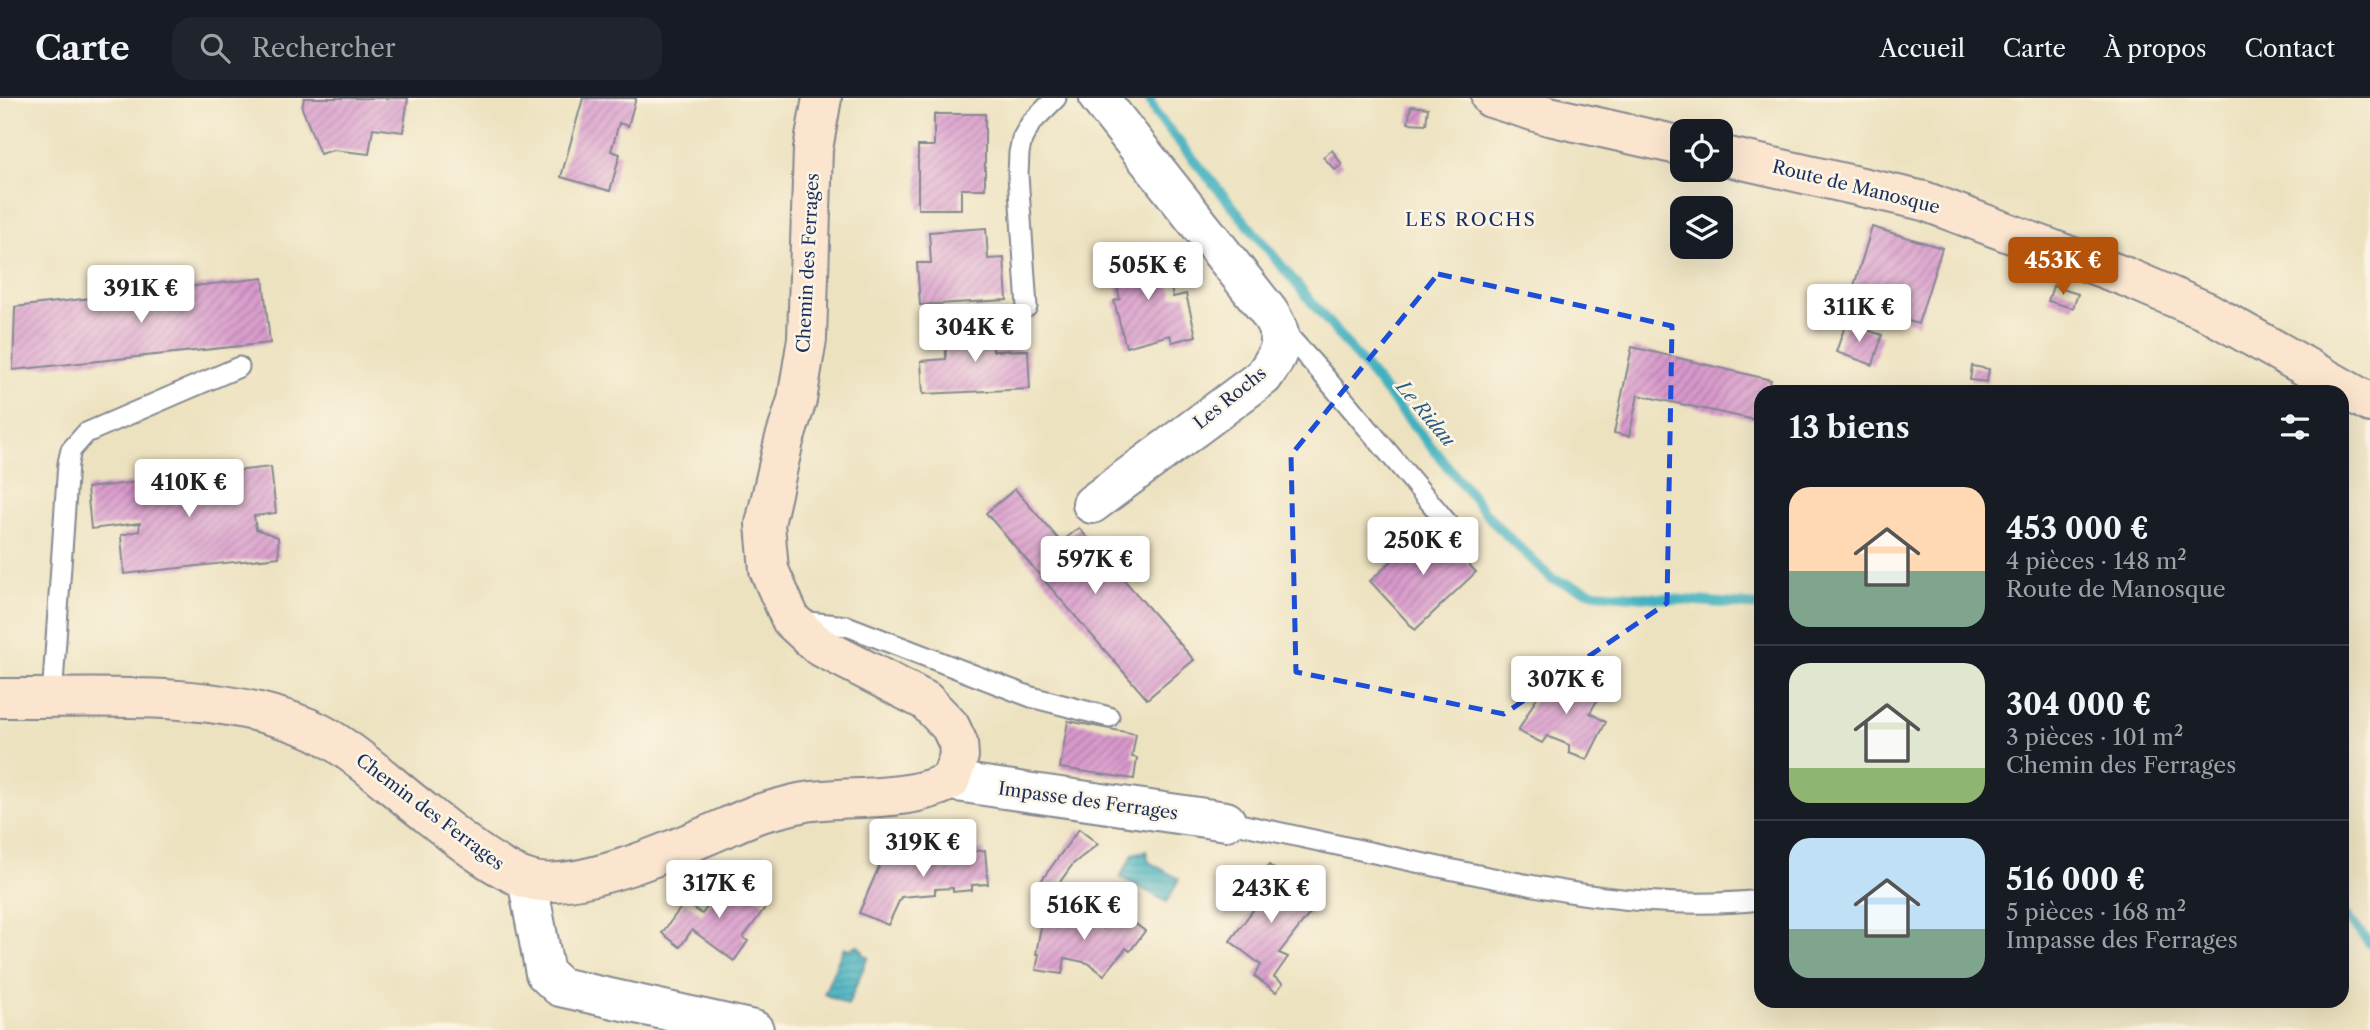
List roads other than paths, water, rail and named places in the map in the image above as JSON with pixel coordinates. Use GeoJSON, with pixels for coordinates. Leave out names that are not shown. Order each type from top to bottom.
{"type":"FeatureCollection","features":[{"type":"Feature","properties":{"kind":"street","name":"Chemin des Ferrages"},"geometry":{"type":"LineString","coordinates":[[0,698],[190,700],[248,708],[307,727],[356,757],[440,824],[502,868],[527,880],[549,883],[579,880],[622,869],[757,814],[776,809],[805,802],[916,793],[936,788],[950,780],[959,756],[958,743],[950,726],[926,701],[819,646],[791,620],[769,570],[765,524],[784,441],[797,400],[807,339],[813,149],[822,98]]}},
{"type":"Feature","properties":{"kind":"street"},"geometry":{"type":"LineString","coordinates":[[1099,98],[1277,324]]}},
{"type":"Feature","properties":{"kind":"street"},"geometry":{"type":"LineString","coordinates":[[1491,98],[1549,116],[1670,143]]}},
{"type":"Feature","properties":{"kind":"street","name":"Route de Manosque"},"geometry":{"type":"LineString","coordinates":[[1733,158],[1924,201],[2126,277],[2208,312],[2338,385]]}},
{"type":"Feature","properties":{"kind":"street","name":"Les Rochs"},"geometry":{"type":"LineString","coordinates":[[1091,504],[1263,377],[1280,352],[1277,324]]}},
{"type":"Feature","properties":{"kind":"street","name":"Route de Manosque"},"geometry":{"type":"LineString","coordinates":[[2349,391],[2370,403]]}},
{"type":"Feature","properties":{"kind":"street","name":"Impasse des Ferrages"},"geometry":{"type":"LineString","coordinates":[[950,780],[1226,821]]}},
{"type":"Feature","properties":{"kind":"street"},"geometry":{"type":"LineString","coordinates":[[527,880],[545,973],[560,987],[754,1030]]}},
{"type":"Feature","properties":{"kind":"lane"},"geometry":{"type":"LineString","coordinates":[[1027,307],[1018,175],[1019,153],[1022,138],[1031,123],[1056,98]]}},
{"type":"Feature","properties":{"kind":"lane"},"geometry":{"type":"LineString","coordinates":[[1277,324],[1450,526]]}},
{"type":"Feature","properties":{"kind":"lane"},"geometry":{"type":"LineString","coordinates":[[52,699],[71,450],[86,433],[239,367]]}},
{"type":"Feature","properties":{"kind":"lane"},"geometry":{"type":"LineString","coordinates":[[791,620],[847,626],[1031,697],[1109,717]]}},
{"type":"Feature","properties":{"kind":"lane"},"geometry":{"type":"LineString","coordinates":[[1226,821],[1510,882],[1630,900],[1729,904],[1754,901]]}},
{"type":"Feature","properties":{"kind":"water"},"geometry":{"type":"Polygon","coordinates":[[[1146,851],[1149,862],[1179,879],[1167,902],[1120,877],[1133,854],[1146,851]]]}},
{"type":"Feature","properties":{"kind":"water"},"geometry":{"type":"Polygon","coordinates":[[[857,945],[863,951],[862,954],[868,957],[848,1005],[824,994],[844,947],[850,949],[857,945]]]}},
{"type":"Feature","properties":{"kind":"waterway","name":"Le Ridau"},"geometry":{"type":"LineString","coordinates":[[1149,98],[1156,114],[1496,525],[1552,579],[1595,593],[1754,606]]}},
{"type":"Feature","properties":{"kind":"waterway","name":"Le Ridau"},"geometry":{"type":"LineString","coordinates":[[2349,919],[2370,944]]}},
{"type":"Feature","properties":{"kind":"district","name":"LES ROCHS"},"geometry":{"type":"Point","coordinates":[1471,219]}}]}
